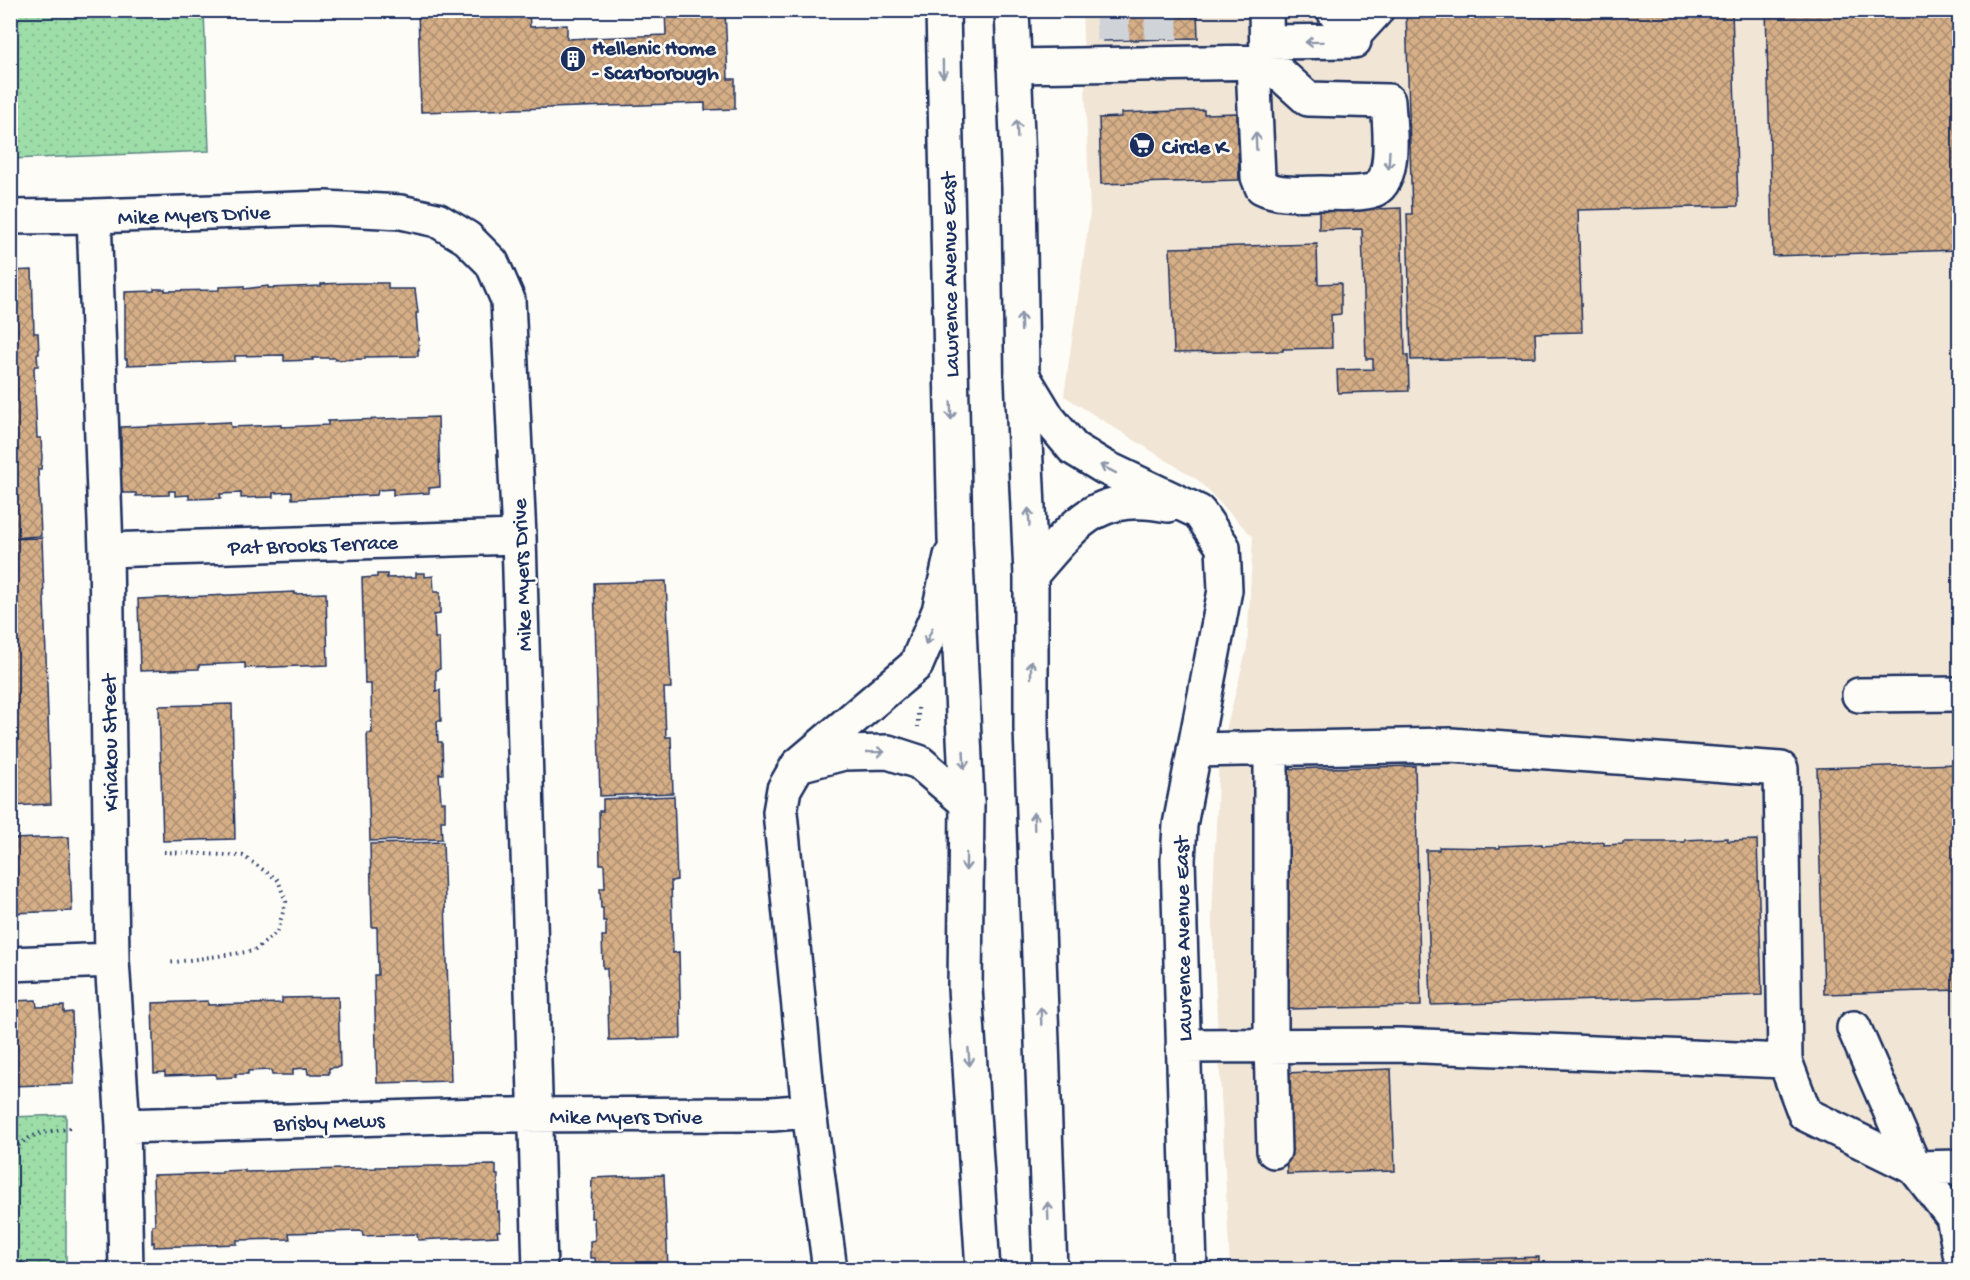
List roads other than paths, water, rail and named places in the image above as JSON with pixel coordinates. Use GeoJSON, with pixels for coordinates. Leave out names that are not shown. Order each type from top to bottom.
{"type":"FeatureCollection","features":[{"type":"Feature","properties":{"kind":"street","name":"Lawrence Avenue East"},"geometry":{"type":"LineString","coordinates":[[943,10],[955,539],[967,803],[964,988],[983,1269]]}},
{"type":"Feature","properties":{"kind":"street"},"geometry":{"type":"LineString","coordinates":[[1012,10],[1022,375],[1031,575],[1031,728],[1050,1269]]}},
{"type":"Feature","properties":{"kind":"street"},"geometry":{"type":"LineString","coordinates":[[1014,66],[1113,52],[1354,41],[1354,18]]}},
{"type":"Feature","properties":{"kind":"street"},"geometry":{"type":"LineString","coordinates":[[1263,44],[1308,99],[1388,101],[1390,158],[1388,171],[1382,183],[1374,190],[1352,193],[1274,192],[1262,187],[1258,177],[1263,44]]}},
{"type":"Feature","properties":{"kind":"street","name":"Mike Myers Drive"},"geometry":{"type":"LineString","coordinates":[[10,217],[325,208],[401,212],[436,220],[467,238],[492,263],[508,300],[519,537],[536,1115],[772,1114],[809,1111]]}},
{"type":"Feature","properties":{"kind":"street","name":"Kiriakou Street"},"geometry":{"type":"LineString","coordinates":[[94,216],[106,550],[112,960],[123,1126],[126,1269]]}},
{"type":"Feature","properties":{"kind":"street"},"geometry":{"type":"LineString","coordinates":[[1022,375],[1048,418],[1073,448],[1104,467],[1199,512]]}},
{"type":"Feature","properties":{"kind":"street"},"geometry":{"type":"LineString","coordinates":[[1031,575],[1075,525],[1108,504],[1131,501],[1152,502],[1199,512]]}},
{"type":"Feature","properties":{"kind":"street","name":"Lawrence Avenue East"},"geometry":{"type":"LineString","coordinates":[[1190,1269],[1178,860],[1180,825],[1225,590],[1223,547],[1199,512]]}},
{"type":"Feature","properties":{"kind":"street","name":"Pat Brooks Terrace"},"geometry":{"type":"LineString","coordinates":[[106,550],[519,537]]}},
{"type":"Feature","properties":{"kind":"street","name":"Lawrence Avenue East"},"geometry":{"type":"LineString","coordinates":[[830,1269],[809,1111],[780,812],[784,789],[798,765],[916,665],[939,611],[955,539]]}},
{"type":"Feature","properties":{"kind":"street"},"geometry":{"type":"LineString","coordinates":[[1859,695],[1959,694]]}},
{"type":"Feature","properties":{"kind":"street"},"geometry":{"type":"LineString","coordinates":[[1194,750],[1451,745],[1781,769],[1785,1061],[1805,1114],[1915,1168],[1959,1167]]}},
{"type":"Feature","properties":{"kind":"street"},"geometry":{"type":"LineString","coordinates":[[1270,748],[1271,1045],[1274,1151]]}},
{"type":"Feature","properties":{"kind":"street"},"geometry":{"type":"LineString","coordinates":[[798,765],[844,753],[888,752],[919,762],[967,803]]}},
{"type":"Feature","properties":{"kind":"street"},"geometry":{"type":"LineString","coordinates":[[10,964],[112,960]]}},
{"type":"Feature","properties":{"kind":"street"},"geometry":{"type":"LineString","coordinates":[[1854,1028],[1915,1168],[1953,1217],[1959,1253]]}},
{"type":"Feature","properties":{"kind":"street"},"geometry":{"type":"LineString","coordinates":[[1183,1046],[1400,1045],[1785,1061]]}},
{"type":"Feature","properties":{"kind":"street"},"geometry":{"type":"LineString","coordinates":[[536,1115],[540,1269]]}},
{"type":"Feature","properties":{"kind":"street","name":"Brisby Mews"},"geometry":{"type":"LineString","coordinates":[[123,1126],[536,1115]]}},
{"type":"Feature","properties":{"kind":"tunnel"},"geometry":{"type":"LineString","coordinates":[[1112,10],[1113,40]]}},
{"type":"Feature","properties":{"kind":"tunnel"},"geometry":{"type":"LineString","coordinates":[[1161,10],[1161,39]]}},
{"type":"Feature","properties":{"kind":"place","name":"Hellenic Home - Scarborough"},"geometry":{"type":"Point","coordinates":[573,59]}},
{"type":"Feature","properties":{"kind":"place","name":"Circle K"},"geometry":{"type":"Point","coordinates":[1142,145]}}]}
